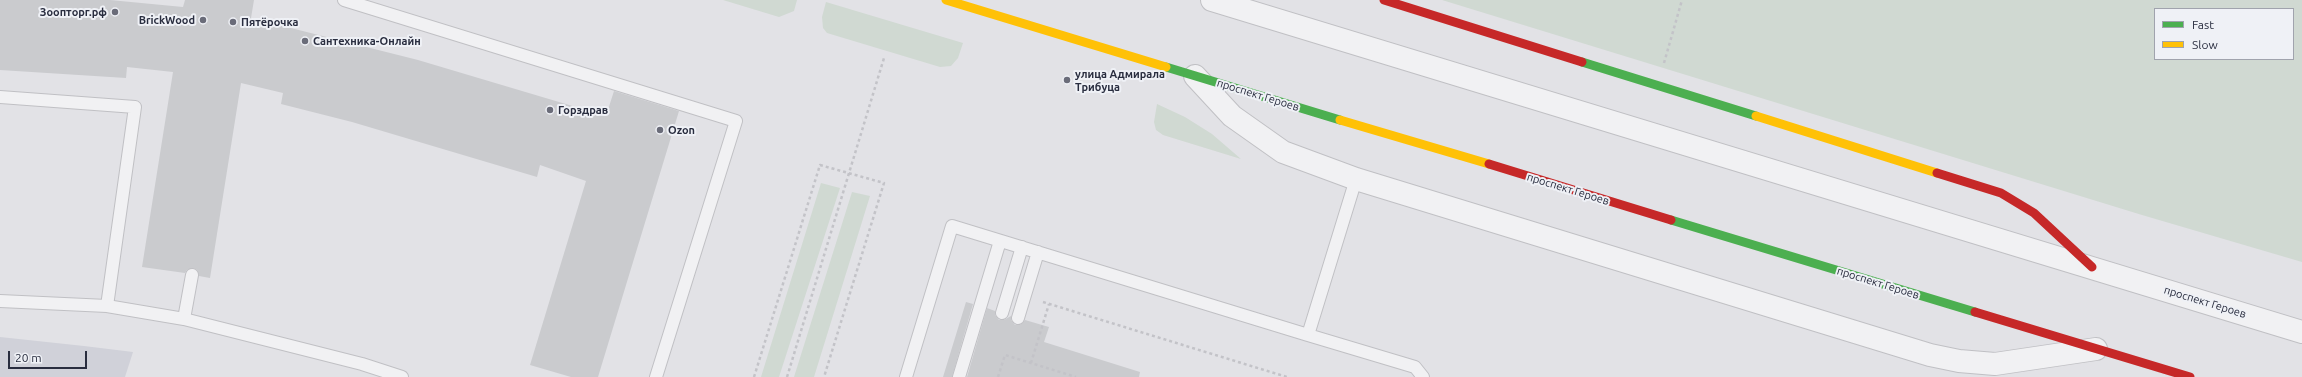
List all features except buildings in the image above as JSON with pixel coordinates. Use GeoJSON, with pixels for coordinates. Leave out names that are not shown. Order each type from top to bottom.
{"type":"FeatureCollection","features":[{"type":"Feature","properties":{"kind":"street","name":"проспект Героев"},"geometry":{"type":"LineString","coordinates":[[946,0],[2190,377]]}},
{"type":"Feature","properties":{"kind":"street"},"geometry":{"type":"LineString","coordinates":[[1384,0],[2001,193],[2034,213],[2092,267]]}},
{"type":"Feature","properties":{"kind":"street","name":"проспект Героев"},"geometry":{"type":"LineString","coordinates":[[1221,1],[2302,332]]}},
{"type":"Feature","properties":{"kind":"street"},"geometry":{"type":"LineString","coordinates":[[1195,76],[1232,116],[1283,152],[1356,179],[1930,355],[1959,361],[1995,364],[2096,349]]}},
{"type":"Feature","properties":{"kind":"lane"},"geometry":{"type":"LineString","coordinates":[[344,0],[736,121],[656,377]]}},
{"type":"Feature","properties":{"kind":"lane"},"geometry":{"type":"LineString","coordinates":[[0,97],[135,107],[107,306]]}},
{"type":"Feature","properties":{"kind":"lane"},"geometry":{"type":"LineString","coordinates":[[1308,335],[1356,179]]}},
{"type":"Feature","properties":{"kind":"lane"},"geometry":{"type":"LineString","coordinates":[[906,377],[952,226],[1415,368],[1423,377]]}},
{"type":"Feature","properties":{"kind":"lane"},"geometry":{"type":"LineString","coordinates":[[958,377],[1000,241]]}},
{"type":"Feature","properties":{"kind":"lane"},"geometry":{"type":"LineString","coordinates":[[1002,313],[1022,247]]}},
{"type":"Feature","properties":{"kind":"lane"},"geometry":{"type":"LineString","coordinates":[[1018,318],[1038,252]]}},
{"type":"Feature","properties":{"kind":"lane"},"geometry":{"type":"LineString","coordinates":[[184,319],[192,274]]}},
{"type":"Feature","properties":{"kind":"lane"},"geometry":{"type":"LineString","coordinates":[[0,301],[107,306],[184,319],[362,364],[402,377]]}},
{"type":"Feature","properties":{"kind":"path"},"geometry":{"type":"LineString","coordinates":[[1662,67],[1682,0]]}},
{"type":"Feature","properties":{"kind":"path"},"geometry":{"type":"LineString","coordinates":[[787,377],[884,58]]}},
{"type":"Feature","properties":{"kind":"path"},"geometry":{"type":"LineString","coordinates":[[754,377],[820,165],[884,183],[824,377]]}},
{"type":"Feature","properties":{"kind":"path"},"geometry":{"type":"LineString","coordinates":[[1025,297],[1287,377]]}},
{"type":"Feature","properties":{"kind":"path"},"geometry":{"type":"LineString","coordinates":[[1031,364],[1049,304]]}},
{"type":"Feature","properties":{"kind":"path"},"geometry":{"type":"LineString","coordinates":[[998,377],[1005,355],[1076,377]]}},
{"type":"Feature","properties":{"kind":"shaded area"},"geometry":{"type":"Polygon","coordinates":[[[723,0],[797,0],[794,11],[779,17],[723,0]]]}},
{"type":"Feature","properties":{"kind":"shaded area"},"geometry":{"type":"Polygon","coordinates":[[[1442,0],[2302,0],[2302,262],[2142,215],[1442,0]]]}},
{"type":"Feature","properties":{"kind":"shaded area"},"geometry":{"type":"Polygon","coordinates":[[[826,2],[963,43],[958,58],[951,66],[940,67],[827,33],[823,28],[822,17],[826,2]]]}},
{"type":"Feature","properties":{"kind":"shaded area"},"geometry":{"type":"Polygon","coordinates":[[[1157,104],[1185,117],[1212,134],[1241,159],[1163,135],[1156,130],[1154,122],[1157,104]]]}},
{"type":"Feature","properties":{"kind":"shaded area"},"geometry":{"type":"Polygon","coordinates":[[[821,183],[840,188],[779,377],[761,377],[821,183]]]}},
{"type":"Feature","properties":{"kind":"shaded area"},"geometry":{"type":"Polygon","coordinates":[[[852,192],[870,196],[814,377],[794,377],[852,192]]]}},
{"type":"Feature","properties":{"kind":"shaded area"},"geometry":{"type":"Polygon","coordinates":[[[0,337],[133,352],[125,377],[0,377],[0,337]]]}},
{"type":"Feature","properties":{"kind":"traffic: fast"},"geometry":{"type":"LineString","coordinates":[[1582,62],[1756,116]]}},
{"type":"Feature","properties":{"kind":"traffic: fast"},"geometry":{"type":"LineString","coordinates":[[1166,67],[1340,120]]}},
{"type":"Feature","properties":{"kind":"traffic: fast"},"geometry":{"type":"LineString","coordinates":[[1671,220],[1975,312]]}},
{"type":"Feature","properties":{"kind":"traffic: slow"},"geometry":{"type":"LineString","coordinates":[[946,0],[1166,67]]}},
{"type":"Feature","properties":{"kind":"traffic: slow"},"geometry":{"type":"LineString","coordinates":[[1756,116],[1937,173]]}},
{"type":"Feature","properties":{"kind":"traffic: slow"},"geometry":{"type":"LineString","coordinates":[[1340,120],[1489,164]]}},
{"type":"Feature","properties":{"kind":"traffic: jam"},"geometry":{"type":"LineString","coordinates":[[1384,0],[1582,62]]}},
{"type":"Feature","properties":{"kind":"traffic: jam"},"geometry":{"type":"LineString","coordinates":[[1489,164],[1671,220]]}},
{"type":"Feature","properties":{"kind":"traffic: jam"},"geometry":{"type":"LineString","coordinates":[[1937,173],[2001,193],[2034,213],[2092,267]]}},
{"type":"Feature","properties":{"kind":"traffic: jam"},"geometry":{"type":"LineString","coordinates":[[1975,312],[2190,377]]}},
{"type":"Feature","properties":{"kind":"place","name":"Зоопторг.рф"},"geometry":{"type":"Point","coordinates":[115,12]}},
{"type":"Feature","properties":{"kind":"place","name":"BrickWood"},"geometry":{"type":"Point","coordinates":[203,20]}},
{"type":"Feature","properties":{"kind":"place","name":"Пятёрочка"},"geometry":{"type":"Point","coordinates":[233,22]}},
{"type":"Feature","properties":{"kind":"place","name":"Сантехника-Онлайн"},"geometry":{"type":"Point","coordinates":[305,41]}},
{"type":"Feature","properties":{"kind":"place","name":"улица Адмирала Трибуца"},"geometry":{"type":"Point","coordinates":[1067,80]}},
{"type":"Feature","properties":{"kind":"place","name":"Горздрав"},"geometry":{"type":"Point","coordinates":[550,110]}},
{"type":"Feature","properties":{"kind":"place","name":"Ozon"},"geometry":{"type":"Point","coordinates":[660,130]}}]}
